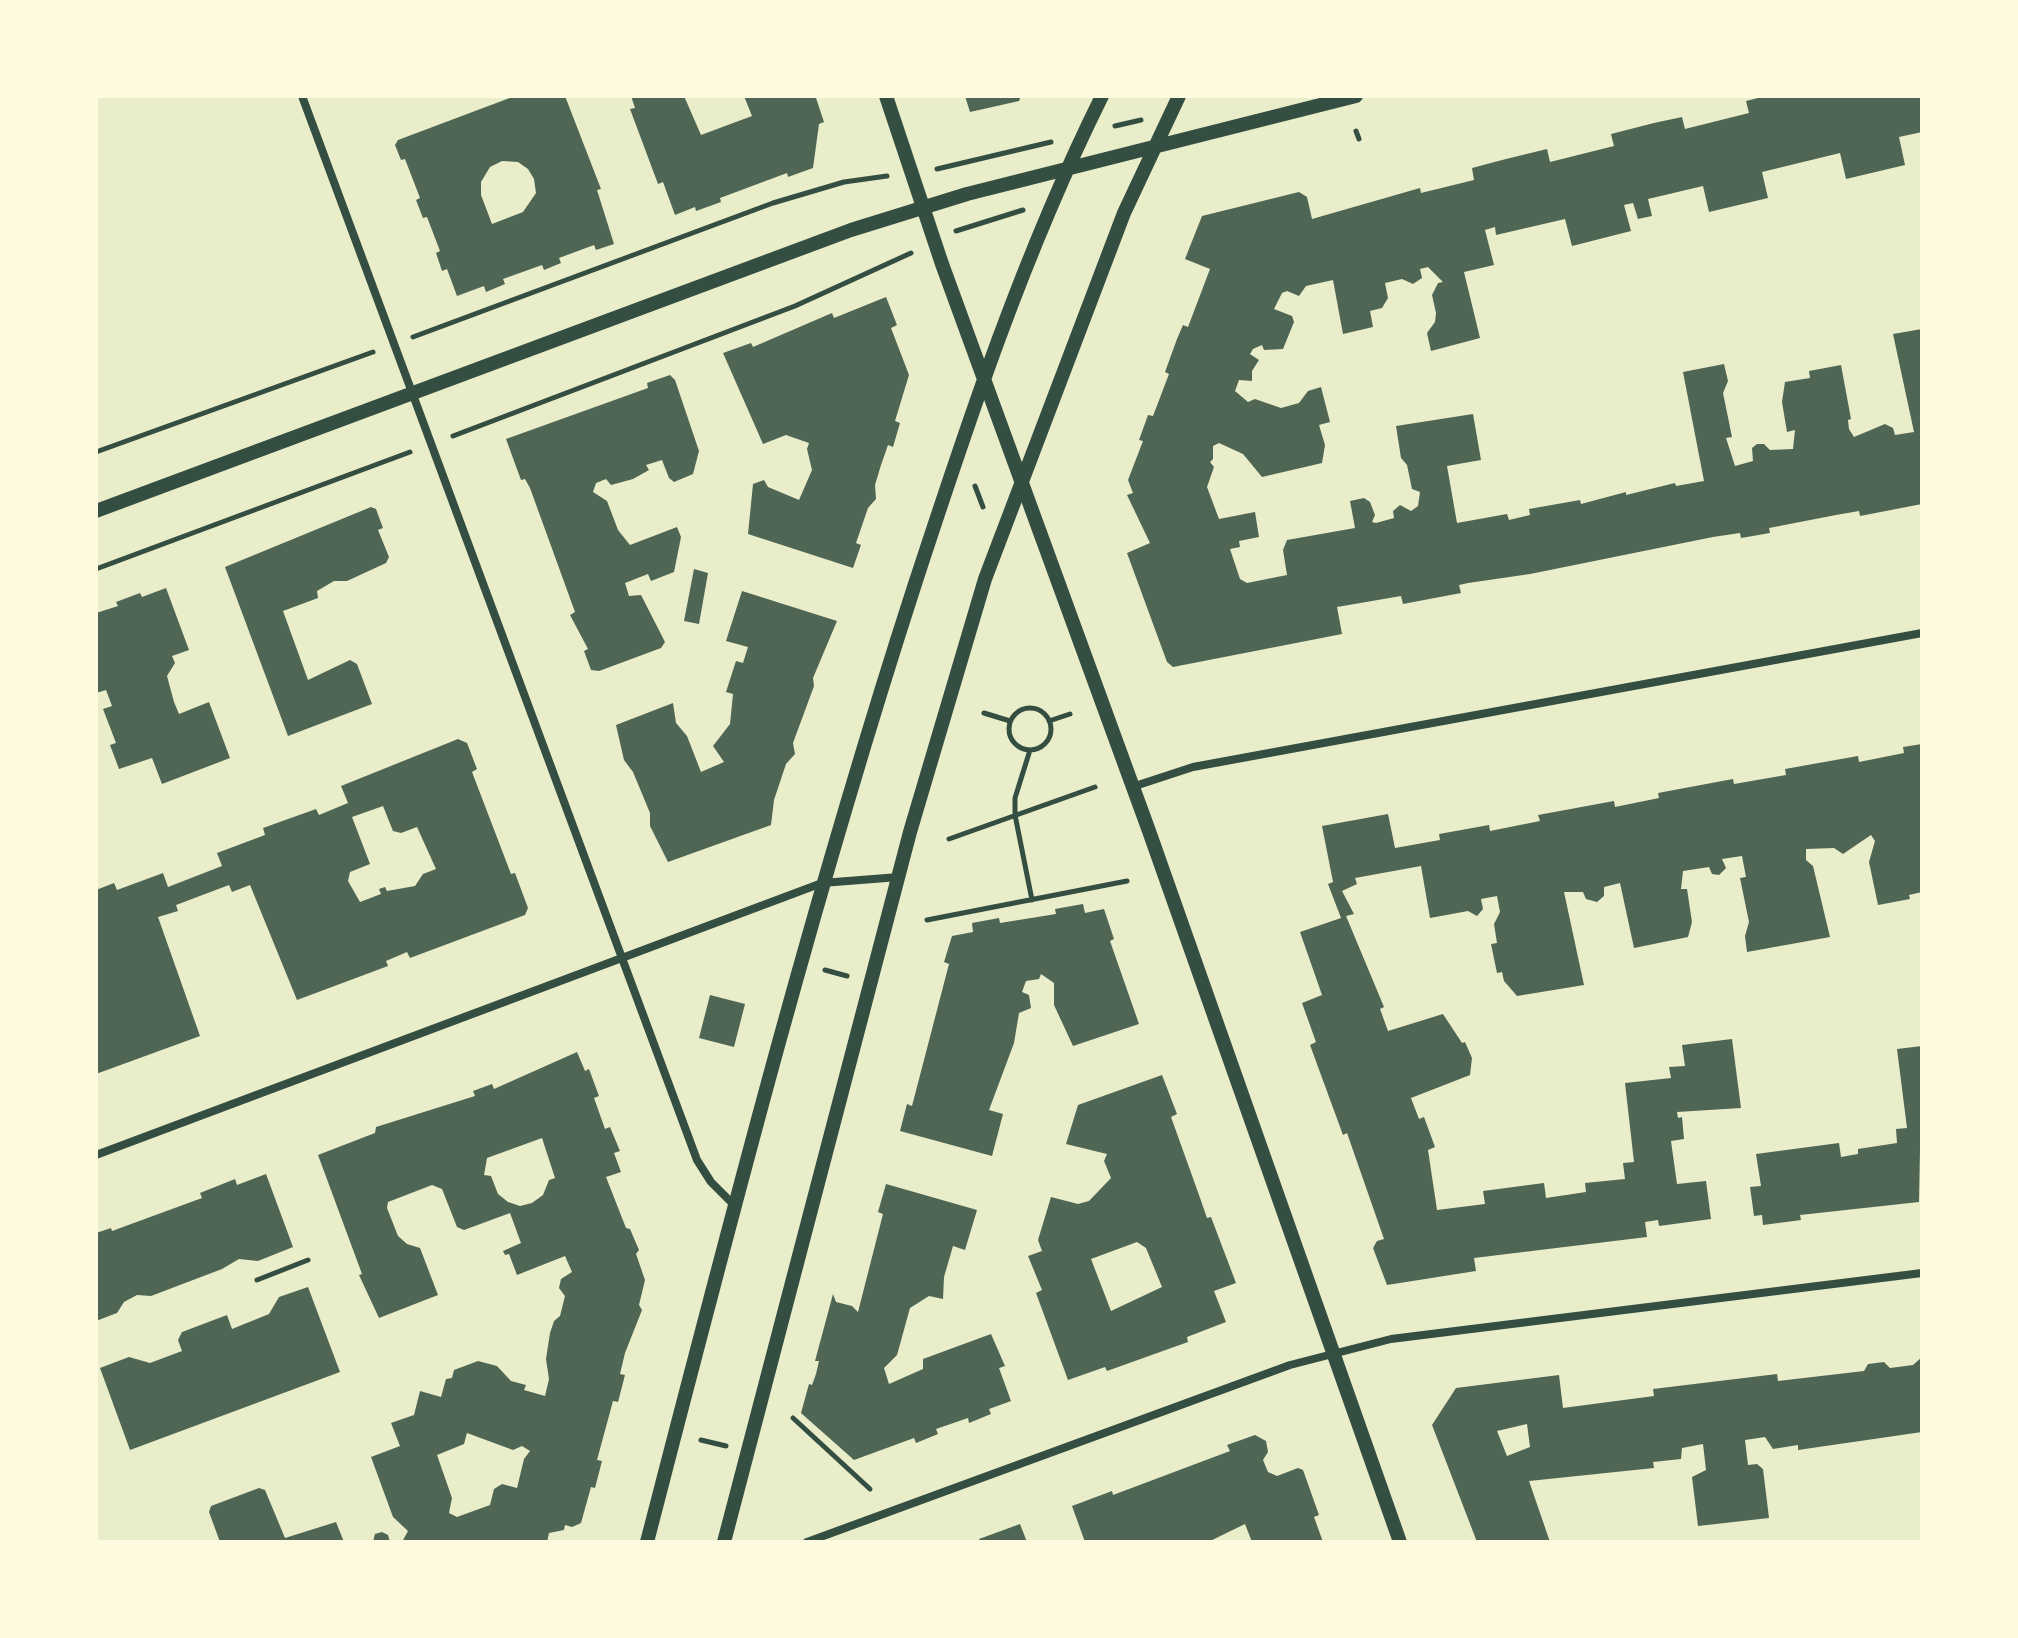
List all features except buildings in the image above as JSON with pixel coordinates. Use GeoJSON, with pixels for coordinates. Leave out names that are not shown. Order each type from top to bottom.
{"type":"FeatureCollection","features":[{"type":"Feature","properties":{"kind":"street"},"geometry":{"type":"LineString","coordinates":[[302,96],[697,1160],[711,1182],[735,1206]]}},
{"type":"Feature","properties":{"kind":"street"},"geometry":{"type":"LineString","coordinates":[[886,96],[1400,1542]]}},
{"type":"Feature","properties":{"kind":"street"},"geometry":{"type":"LineString","coordinates":[[647,1542],[822,883],[984,378],[1041,224],[1102,96]]}},
{"type":"Feature","properties":{"kind":"street"},"geometry":{"type":"LineString","coordinates":[[724,1542],[899,877],[985,579],[1124,213],[1179,96]]}},
{"type":"Feature","properties":{"kind":"street"},"geometry":{"type":"LineString","coordinates":[[96,511],[851,230],[923,207],[1356,96]]}},
{"type":"Feature","properties":{"kind":"street"},"geometry":{"type":"LineString","coordinates":[[1132,787],[1193,767],[1922,633]]}},
{"type":"Feature","properties":{"kind":"street"},"geometry":{"type":"LineString","coordinates":[[96,1155],[822,883],[899,877]]}},
{"type":"Feature","properties":{"kind":"street"},"geometry":{"type":"LineString","coordinates":[[807,1542],[1333,1352],[1391,1339],[1922,1273]]}},
{"type":"Feature","properties":{"kind":"path"},"geometry":{"type":"LineString","coordinates":[[1356,131],[1359,139]]}},
{"type":"Feature","properties":{"kind":"path"},"geometry":{"type":"LineString","coordinates":[[954,167],[1046,143]]}},
{"type":"Feature","properties":{"kind":"path"},"geometry":{"type":"LineString","coordinates":[[413,337],[773,203],[844,182]]}},
{"type":"Feature","properties":{"kind":"path"},"geometry":{"type":"LineString","coordinates":[[450,437],[795,306],[878,270]]}},
{"type":"Feature","properties":{"kind":"path"},"geometry":{"type":"LineString","coordinates":[[96,452],[376,351]]}},
{"type":"Feature","properties":{"kind":"path"},"geometry":{"type":"LineString","coordinates":[[96,569],[413,451]]}},
{"type":"Feature","properties":{"kind":"path"},"geometry":{"type":"LineString","coordinates":[[972,478],[984,508]]}},
{"type":"Feature","properties":{"kind":"path"},"geometry":{"type":"LineString","coordinates":[[1030,750],[1019,747],[1011,739],[1010,721],[1019,710],[1033,708],[1046,715],[1049,721],[1047,740],[1030,750],[1015,798],[1015,815],[1032,900]]}},
{"type":"Feature","properties":{"kind":"path"},"geometry":{"type":"LineString","coordinates":[[984,713],[1010,721]]}},
{"type":"Feature","properties":{"kind":"path"},"geometry":{"type":"LineString","coordinates":[[1049,721],[1070,714]]}},
{"type":"Feature","properties":{"kind":"path"},"geometry":{"type":"LineString","coordinates":[[949,839],[1095,787]]}},
{"type":"Feature","properties":{"kind":"path"},"geometry":{"type":"LineString","coordinates":[[927,920],[1127,881]]}},
{"type":"Feature","properties":{"kind":"path"},"geometry":{"type":"LineString","coordinates":[[820,969],[852,977]]}},
{"type":"Feature","properties":{"kind":"path"},"geometry":{"type":"LineString","coordinates":[[257,1280],[308,1260]]}},
{"type":"Feature","properties":{"kind":"path"},"geometry":{"type":"LineString","coordinates":[[793,1418],[870,1489]]}},
{"type":"Feature","properties":{"kind":"path"},"geometry":{"type":"LineString","coordinates":[[696,1439],[726,1446]]}}]}
